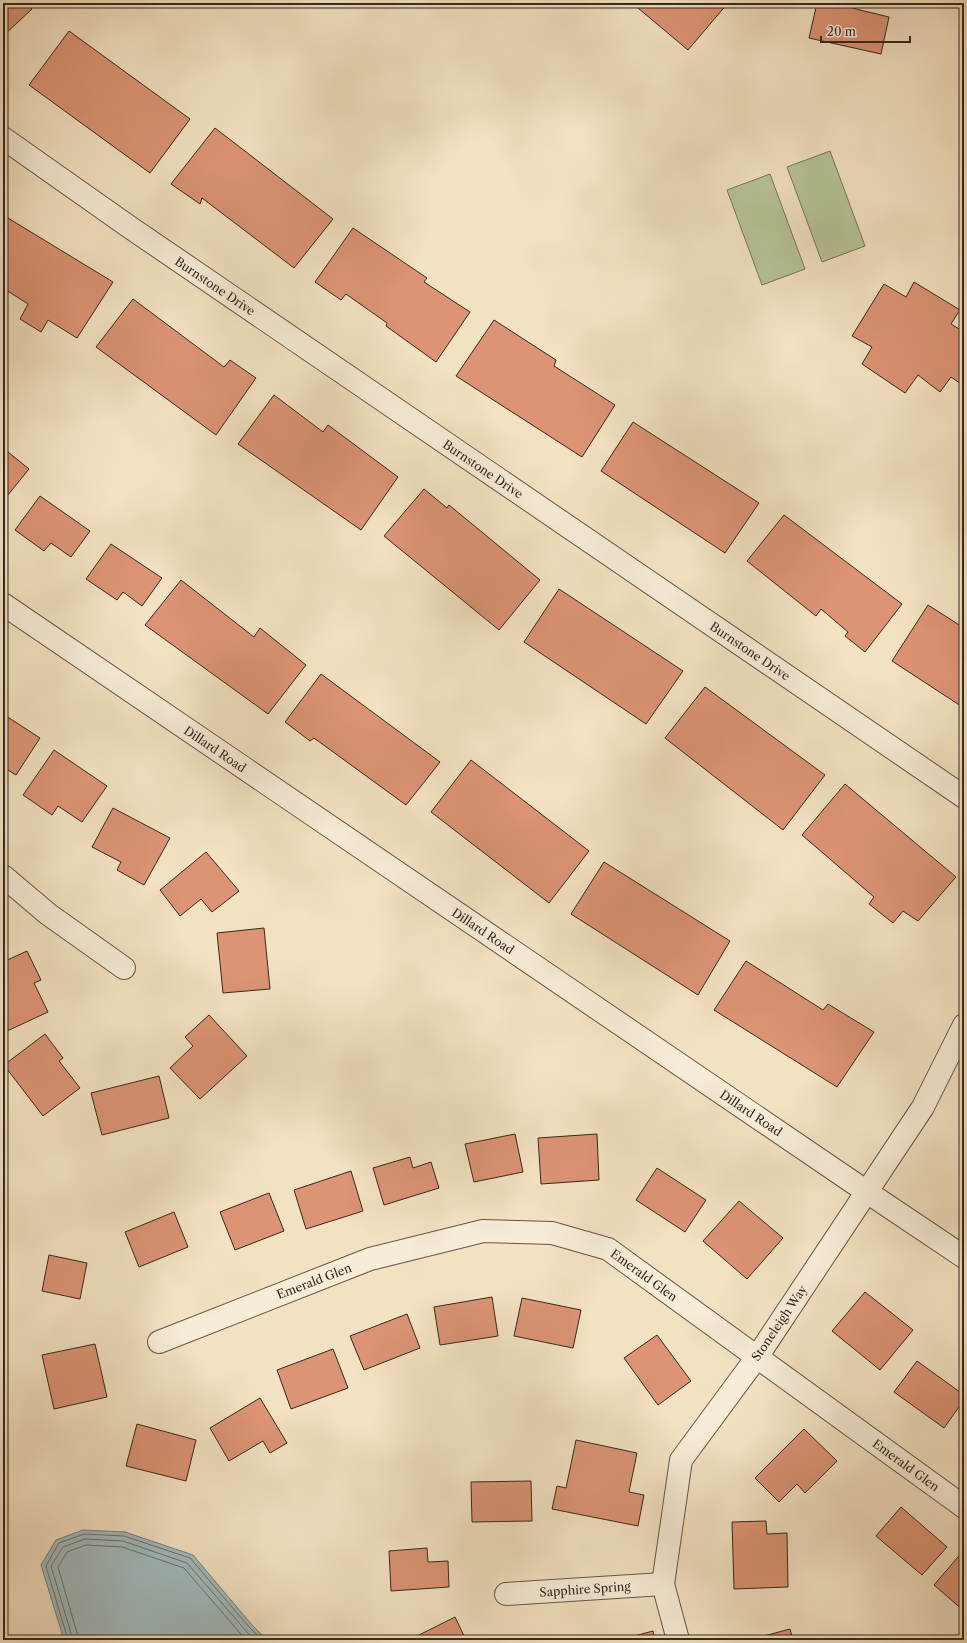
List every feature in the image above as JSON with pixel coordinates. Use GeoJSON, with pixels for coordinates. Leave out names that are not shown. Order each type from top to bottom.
{"type":"FeatureCollection","features":[{"type":"Feature","properties":{"kind":"street","name":"Burnstone Drive"},"geometry":{"type":"LineString","coordinates":[[3,138],[128,226],[964,797]]}},
{"type":"Feature","properties":{"kind":"street","name":"Dillard Road"},"geometry":{"type":"LineString","coordinates":[[3,604],[964,1257]]}},
{"type":"Feature","properties":{"kind":"street"},"geometry":{"type":"LineString","coordinates":[[3,876],[48,914],[124,968]]}},
{"type":"Feature","properties":{"kind":"street","name":"Stoneleigh Way"},"geometry":{"type":"LineString","coordinates":[[678,1640],[663,1584],[681,1460],[757,1357],[923,1107],[964,1025]]}},
{"type":"Feature","properties":{"kind":"street","name":"Emerald Glen"},"geometry":{"type":"LineString","coordinates":[[159,1342],[370,1259],[483,1231],[552,1233],[608,1249],[964,1507]]}},
{"type":"Feature","properties":{"kind":"street","name":"Sapphire Spring"},"geometry":{"type":"LineString","coordinates":[[506,1594],[663,1584]]}},
{"type":"Feature","properties":{"kind":"green space"},"geometry":{"type":"Polygon","coordinates":[[[830,151],[865,246],[822,262],[787,167],[830,151]]]}},
{"type":"Feature","properties":{"kind":"green space"},"geometry":{"type":"Polygon","coordinates":[[[770,174],[805,269],[762,285],[727,190],[770,174]]]}},
{"type":"Feature","properties":{"kind":"water"},"geometry":{"type":"Polygon","coordinates":[[[83,1530],[125,1532],[193,1555],[252,1625],[267,1640],[64,1640],[41,1565],[56,1540],[83,1530]]]}},
{"type":"Feature","properties":{"kind":"building"},"geometry":{"type":"Polygon","coordinates":[[[3,3],[27,3],[32,9],[3,36],[3,3]]]}},
{"type":"Feature","properties":{"kind":"building"},"geometry":{"type":"Polygon","coordinates":[[[632,3],[728,3],[688,50],[632,3]]]}},
{"type":"Feature","properties":{"kind":"building"},"geometry":{"type":"Polygon","coordinates":[[[817,3],[854,3],[852,8],[889,17],[881,54],[809,38],[817,3]]]}},
{"type":"Feature","properties":{"kind":"building"},"geometry":{"type":"Polygon","coordinates":[[[69,31],[190,119],[150,173],[29,85],[69,31]]]}},
{"type":"Feature","properties":{"kind":"building"},"geometry":{"type":"Polygon","coordinates":[[[215,128],[333,219],[294,268],[202,198],[200,204],[171,184],[215,128]]]}},
{"type":"Feature","properties":{"kind":"building"},"geometry":{"type":"Polygon","coordinates":[[[3,215],[113,282],[77,338],[48,320],[41,332],[20,319],[28,304],[3,288],[3,215]]]}},
{"type":"Feature","properties":{"kind":"building"},"geometry":{"type":"Polygon","coordinates":[[[353,228],[427,278],[424,282],[470,312],[436,362],[386,326],[387,323],[346,294],[341,300],[315,282],[353,228]]]}},
{"type":"Feature","properties":{"kind":"building"},"geometry":{"type":"Polygon","coordinates":[[[914,282],[960,310],[951,324],[964,332],[964,386],[951,377],[940,392],[918,375],[905,393],[862,364],[872,347],[852,336],[884,284],[906,297],[914,282]]]}},
{"type":"Feature","properties":{"kind":"building"},"geometry":{"type":"Polygon","coordinates":[[[133,299],[224,367],[230,360],[256,378],[216,435],[96,347],[133,299]]]}},
{"type":"Feature","properties":{"kind":"building"},"geometry":{"type":"Polygon","coordinates":[[[494,320],[556,360],[554,366],[615,405],[582,457],[456,376],[494,320]]]}},
{"type":"Feature","properties":{"kind":"building"},"geometry":{"type":"Polygon","coordinates":[[[274,395],[323,432],[328,425],[398,477],[361,530],[238,444],[274,395]]]}},
{"type":"Feature","properties":{"kind":"building"},"geometry":{"type":"Polygon","coordinates":[[[633,422],[759,503],[725,553],[601,471],[633,422]]]}},
{"type":"Feature","properties":{"kind":"building"},"geometry":{"type":"Polygon","coordinates":[[[3,448],[29,469],[3,501],[3,448]]]}},
{"type":"Feature","properties":{"kind":"building"},"geometry":{"type":"Polygon","coordinates":[[[424,489],[447,508],[449,505],[540,580],[499,630],[384,536],[424,489]]]}},
{"type":"Feature","properties":{"kind":"building"},"geometry":{"type":"Polygon","coordinates":[[[40,496],[90,531],[71,557],[51,543],[44,551],[15,530],[40,496]]]}},
{"type":"Feature","properties":{"kind":"building"},"geometry":{"type":"Polygon","coordinates":[[[784,515],[902,604],[865,652],[845,636],[848,632],[821,609],[816,616],[747,561],[784,515]]]}},
{"type":"Feature","properties":{"kind":"building"},"geometry":{"type":"Polygon","coordinates":[[[111,544],[162,578],[142,606],[123,592],[117,600],[86,579],[111,544]]]}},
{"type":"Feature","properties":{"kind":"building"},"geometry":{"type":"Polygon","coordinates":[[[181,580],[254,637],[260,628],[306,665],[268,714],[145,625],[181,580]]]}},
{"type":"Feature","properties":{"kind":"building"},"geometry":{"type":"Polygon","coordinates":[[[559,589],[683,671],[646,724],[524,642],[559,589]]]}},
{"type":"Feature","properties":{"kind":"building"},"geometry":{"type":"Polygon","coordinates":[[[928,605],[964,628],[964,708],[892,661],[928,605]]]}},
{"type":"Feature","properties":{"kind":"building"},"geometry":{"type":"Polygon","coordinates":[[[321,674],[440,762],[406,805],[314,738],[310,741],[285,722],[321,674]]]}},
{"type":"Feature","properties":{"kind":"building"},"geometry":{"type":"Polygon","coordinates":[[[705,687],[825,775],[783,830],[665,738],[705,687]]]}},
{"type":"Feature","properties":{"kind":"building"},"geometry":{"type":"Polygon","coordinates":[[[3,714],[40,738],[16,775],[3,767],[3,714]]]}},
{"type":"Feature","properties":{"kind":"building"},"geometry":{"type":"Polygon","coordinates":[[[54,750],[107,786],[82,822],[58,806],[52,815],[23,795],[54,750]]]}},
{"type":"Feature","properties":{"kind":"building"},"geometry":{"type":"Polygon","coordinates":[[[471,760],[589,851],[549,903],[431,812],[471,760]]]}},
{"type":"Feature","properties":{"kind":"building"},"geometry":{"type":"Polygon","coordinates":[[[845,784],[956,877],[918,921],[903,911],[893,923],[869,904],[874,897],[802,835],[845,784]]]}},
{"type":"Feature","properties":{"kind":"building"},"geometry":{"type":"Polygon","coordinates":[[[113,808],[170,838],[144,885],[117,870],[121,862],[92,847],[113,808]]]}},
{"type":"Feature","properties":{"kind":"building"},"geometry":{"type":"Polygon","coordinates":[[[206,852],[239,891],[212,912],[201,899],[180,916],[160,890],[206,852]]]}},
{"type":"Feature","properties":{"kind":"building"},"geometry":{"type":"Polygon","coordinates":[[[604,862],[730,941],[698,995],[571,914],[604,862]]]}},
{"type":"Feature","properties":{"kind":"building"},"geometry":{"type":"Polygon","coordinates":[[[264,928],[270,989],[223,993],[217,933],[264,928]]]}},
{"type":"Feature","properties":{"kind":"building"},"geometry":{"type":"Polygon","coordinates":[[[27,951],[41,980],[34,983],[48,1012],[7,1031],[3,1023],[3,962],[27,951]]]}},
{"type":"Feature","properties":{"kind":"building"},"geometry":{"type":"Polygon","coordinates":[[[746,961],[823,1010],[828,1004],[874,1032],[837,1087],[714,1010],[746,961]]]}},
{"type":"Feature","properties":{"kind":"building"},"geometry":{"type":"Polygon","coordinates":[[[209,1015],[247,1056],[200,1099],[170,1068],[193,1046],[185,1037],[209,1015]]]}},
{"type":"Feature","properties":{"kind":"building"},"geometry":{"type":"Polygon","coordinates":[[[45,1034],[63,1058],[59,1061],[80,1088],[43,1116],[4,1065],[45,1034]]]}},
{"type":"Feature","properties":{"kind":"building"},"geometry":{"type":"Polygon","coordinates":[[[159,1076],[169,1118],[102,1135],[91,1093],[159,1076]]]}},
{"type":"Feature","properties":{"kind":"building"},"geometry":{"type":"Polygon","coordinates":[[[515,1134],[523,1172],[474,1182],[465,1144],[515,1134]]]}},
{"type":"Feature","properties":{"kind":"building"},"geometry":{"type":"Polygon","coordinates":[[[597,1134],[599,1180],[541,1184],[538,1138],[597,1134]]]}},
{"type":"Feature","properties":{"kind":"building"},"geometry":{"type":"Polygon","coordinates":[[[410,1157],[413,1168],[431,1162],[439,1188],[384,1205],[373,1168],[410,1157]]]}},
{"type":"Feature","properties":{"kind":"building"},"geometry":{"type":"Polygon","coordinates":[[[657,1168],[706,1200],[685,1232],[636,1200],[657,1168]]]}},
{"type":"Feature","properties":{"kind":"building"},"geometry":{"type":"Polygon","coordinates":[[[351,1171],[363,1211],[306,1229],[294,1190],[351,1171]]]}},
{"type":"Feature","properties":{"kind":"building"},"geometry":{"type":"Polygon","coordinates":[[[269,1193],[284,1231],[235,1250],[220,1212],[269,1193]]]}},
{"type":"Feature","properties":{"kind":"building"},"geometry":{"type":"Polygon","coordinates":[[[739,1201],[783,1238],[747,1279],[703,1241],[739,1201]]]}},
{"type":"Feature","properties":{"kind":"building"},"geometry":{"type":"Polygon","coordinates":[[[174,1212],[188,1247],[139,1267],[125,1232],[174,1212]]]}},
{"type":"Feature","properties":{"kind":"building"},"geometry":{"type":"Polygon","coordinates":[[[49,1255],[87,1263],[80,1299],[42,1291],[49,1255]]]}},
{"type":"Feature","properties":{"kind":"building"},"geometry":{"type":"Polygon","coordinates":[[[865,1292],[913,1330],[880,1370],[832,1331],[865,1292]]]}},
{"type":"Feature","properties":{"kind":"building"},"geometry":{"type":"Polygon","coordinates":[[[492,1297],[498,1336],[440,1345],[434,1307],[492,1297]]]}},
{"type":"Feature","properties":{"kind":"building"},"geometry":{"type":"Polygon","coordinates":[[[522,1298],[581,1310],[573,1348],[514,1336],[522,1298]]]}},
{"type":"Feature","properties":{"kind":"building"},"geometry":{"type":"Polygon","coordinates":[[[407,1314],[420,1348],[364,1370],[350,1336],[407,1314]]]}},
{"type":"Feature","properties":{"kind":"building"},"geometry":{"type":"Polygon","coordinates":[[[657,1335],[691,1381],[658,1405],[624,1358],[657,1335]]]}},
{"type":"Feature","properties":{"kind":"building"},"geometry":{"type":"Polygon","coordinates":[[[95,1344],[107,1397],[54,1409],[42,1355],[95,1344]]]}},
{"type":"Feature","properties":{"kind":"building"},"geometry":{"type":"Polygon","coordinates":[[[333,1349],[348,1388],[291,1409],[277,1370],[333,1349]]]}},
{"type":"Feature","properties":{"kind":"building"},"geometry":{"type":"Polygon","coordinates":[[[917,1361],[964,1395],[964,1400],[944,1428],[894,1392],[917,1361]]]}},
{"type":"Feature","properties":{"kind":"building"},"geometry":{"type":"Polygon","coordinates":[[[260,1398],[287,1443],[270,1453],[263,1441],[229,1461],[210,1428],[260,1398]]]}},
{"type":"Feature","properties":{"kind":"building"},"geometry":{"type":"Polygon","coordinates":[[[137,1424],[196,1440],[186,1481],[126,1466],[137,1424]]]}},
{"type":"Feature","properties":{"kind":"building"},"geometry":{"type":"Polygon","coordinates":[[[804,1429],[837,1461],[805,1493],[797,1484],[779,1502],[755,1478],[804,1429]]]}},
{"type":"Feature","properties":{"kind":"building"},"geometry":{"type":"Polygon","coordinates":[[[576,1440],[637,1453],[629,1492],[644,1495],[638,1526],[552,1509],[557,1486],[566,1488],[576,1440]]]}},
{"type":"Feature","properties":{"kind":"building"},"geometry":{"type":"Polygon","coordinates":[[[531,1481],[532,1521],[472,1522],[471,1482],[531,1481]]]}},
{"type":"Feature","properties":{"kind":"building"},"geometry":{"type":"Polygon","coordinates":[[[901,1507],[947,1547],[922,1575],[876,1536],[901,1507]]]}},
{"type":"Feature","properties":{"kind":"building"},"geometry":{"type":"Polygon","coordinates":[[[766,1521],[767,1534],[787,1533],[788,1587],[734,1589],[732,1522],[766,1521]]]}},
{"type":"Feature","properties":{"kind":"building"},"geometry":{"type":"Polygon","coordinates":[[[427,1548],[428,1562],[448,1561],[449,1587],[391,1591],[389,1551],[427,1548]]]}},
{"type":"Feature","properties":{"kind":"building"},"geometry":{"type":"Polygon","coordinates":[[[964,1550],[964,1611],[934,1585],[964,1550]]]}},
{"type":"Feature","properties":{"kind":"building"},"geometry":{"type":"Polygon","coordinates":[[[455,1617],[466,1640],[417,1640],[415,1637],[455,1617]]]}},
{"type":"Feature","properties":{"kind":"building"},"geometry":{"type":"Polygon","coordinates":[[[790,1629],[793,1640],[749,1640],[790,1629]]]}},
{"type":"Feature","properties":{"kind":"building"},"geometry":{"type":"Polygon","coordinates":[[[653,1631],[655,1640],[619,1640],[653,1631]]]}}]}
